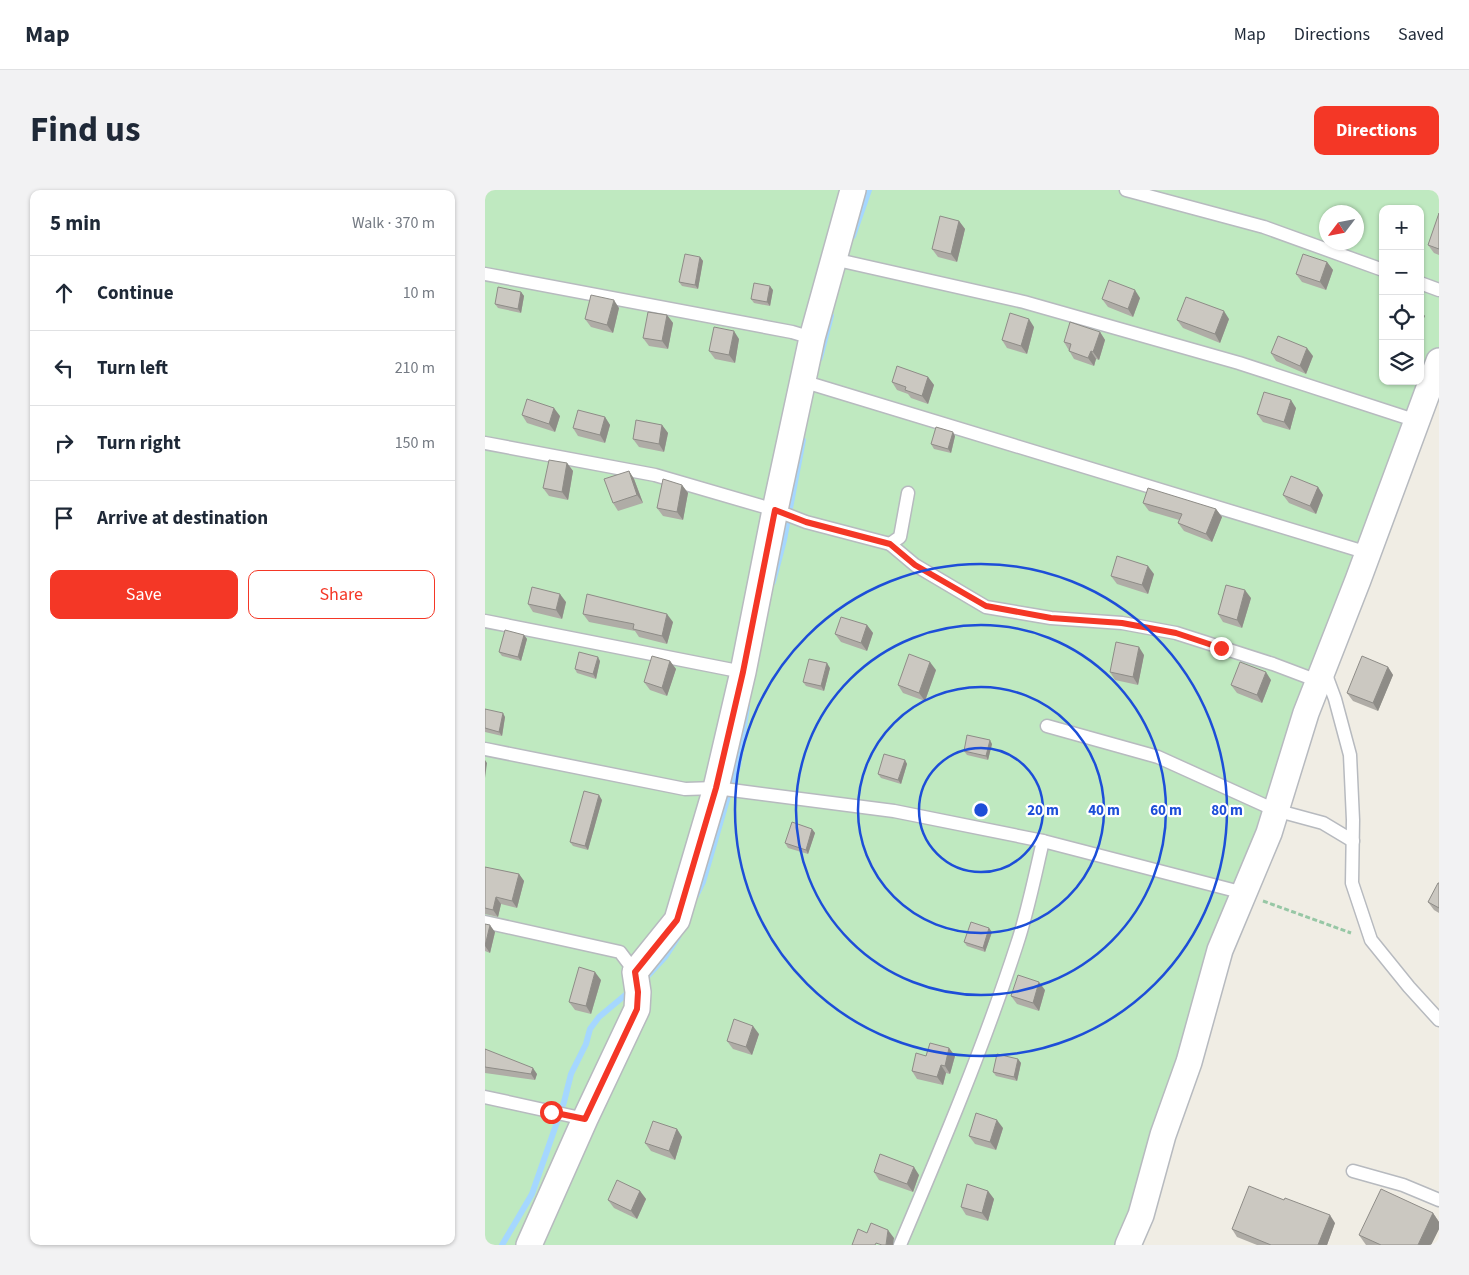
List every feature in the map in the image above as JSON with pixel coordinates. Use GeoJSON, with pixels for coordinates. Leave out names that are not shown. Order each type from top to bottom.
{"type":"FeatureCollection","features":[{"type":"Feature","properties":{"kind":"street"},"geometry":{"type":"LineString","coordinates":[[529,1245],[576,1117],[637,1009],[637,980],[677,920],[716,788],[743,672],[784,514],[803,380],[812,338],[853,190]]}},
{"type":"Feature","properties":{"kind":"street"},"geometry":{"type":"LineString","coordinates":[[1128,1245],[1141,1215],[1163,1135],[1189,1062],[1220,950],[1269,833],[1306,713],[1439,361]]}},
{"type":"Feature","properties":{"kind":"lane"},"geometry":{"type":"LineString","coordinates":[[1126,190],[1264,227],[1379,269]]}},
{"type":"Feature","properties":{"kind":"lane"},"geometry":{"type":"LineString","coordinates":[[833,259],[1024,302],[1239,363],[1417,421]]}},
{"type":"Feature","properties":{"kind":"lane"},"geometry":{"type":"LineString","coordinates":[[485,274],[792,332],[812,338]]}},
{"type":"Feature","properties":{"kind":"lane"},"geometry":{"type":"LineString","coordinates":[[1424,284],[1439,290]]}},
{"type":"Feature","properties":{"kind":"lane"},"geometry":{"type":"LineString","coordinates":[[803,380],[1368,552]]}},
{"type":"Feature","properties":{"kind":"lane"},"geometry":{"type":"LineString","coordinates":[[485,443],[655,475],[890,544],[915,565],[986,606],[1051,618],[1122,623],[1176,633],[1273,664],[1321,675],[1335,699],[1351,755],[1352,883],[1371,940],[1439,1020]]}},
{"type":"Feature","properties":{"kind":"lane"},"geometry":{"type":"LineString","coordinates":[[890,544],[900,537],[908,493]]}},
{"type":"Feature","properties":{"kind":"lane"},"geometry":{"type":"LineString","coordinates":[[485,621],[743,672]]}},
{"type":"Feature","properties":{"kind":"lane"},"geometry":{"type":"LineString","coordinates":[[1047,726],[1158,757],[1275,810],[1323,823],[1353,841]]}},
{"type":"Feature","properties":{"kind":"lane"},"geometry":{"type":"LineString","coordinates":[[485,749],[685,789],[716,788],[894,811],[1043,841],[1244,894]]}},
{"type":"Feature","properties":{"kind":"lane"},"geometry":{"type":"LineString","coordinates":[[900,1245],[958,1105],[998,999],[1018,942],[1043,841]]}},
{"type":"Feature","properties":{"kind":"lane"},"geometry":{"type":"LineString","coordinates":[[485,922],[620,952],[637,980]]}},
{"type":"Feature","properties":{"kind":"lane"},"geometry":{"type":"LineString","coordinates":[[485,1097],[576,1117]]}},
{"type":"Feature","properties":{"kind":"lane"},"geometry":{"type":"LineString","coordinates":[[1353,1171],[1403,1185],[1439,1200]]}},
{"type":"Feature","properties":{"kind":"path"},"geometry":{"type":"LineString","coordinates":[[1244,894],[1371,940]]}},
{"type":"Feature","properties":{"kind":"green space"},"geometry":{"type":"Polygon","coordinates":[[[485,190],[1439,190],[1439,391],[1120,1245],[485,1245],[485,190]]]}},
{"type":"Feature","properties":{"kind":"building"},"geometry":{"type":"Polygon","coordinates":[[[1439,213],[1439,249],[1428,245],[1439,213]]]}},
{"type":"Feature","properties":{"kind":"building"},"geometry":{"type":"Polygon","coordinates":[[[940,216],[959,221],[951,254],[932,249],[940,216]]]}},
{"type":"Feature","properties":{"kind":"building"},"geometry":{"type":"Polygon","coordinates":[[[685,254],[700,257],[695,285],[679,282],[685,254]]]}},
{"type":"Feature","properties":{"kind":"building"},"geometry":{"type":"Polygon","coordinates":[[[1303,254],[1327,262],[1320,282],[1296,274],[1303,254]]]}},
{"type":"Feature","properties":{"kind":"building"},"geometry":{"type":"Polygon","coordinates":[[[1109,280],[1135,290],[1128,309],[1102,299],[1109,280]]]}},
{"type":"Feature","properties":{"kind":"building"},"geometry":{"type":"Polygon","coordinates":[[[754,283],[770,286],[767,302],[751,299],[754,283]]]}},
{"type":"Feature","properties":{"kind":"building"},"geometry":{"type":"Polygon","coordinates":[[[498,287],[521,292],[518,309],[495,304],[498,287]]]}},
{"type":"Feature","properties":{"kind":"building"},"geometry":{"type":"Polygon","coordinates":[[[591,295],[614,300],[607,325],[585,319],[591,295]]]}},
{"type":"Feature","properties":{"kind":"building"},"geometry":{"type":"Polygon","coordinates":[[[1186,297],[1224,311],[1215,334],[1177,320],[1186,297]]]}},
{"type":"Feature","properties":{"kind":"building"},"geometry":{"type":"Polygon","coordinates":[[[648,312],[667,315],[662,341],[643,338],[648,312]]]}},
{"type":"Feature","properties":{"kind":"building"},"geometry":{"type":"Polygon","coordinates":[[[1010,313],[1029,319],[1021,346],[1002,340],[1010,313]]]}},
{"type":"Feature","properties":{"kind":"building"},"geometry":{"type":"Polygon","coordinates":[[[1070,322],[1100,332],[1093,352],[1091,351],[1088,358],[1069,351],[1071,344],[1064,342],[1070,322]]]}},
{"type":"Feature","properties":{"kind":"building"},"geometry":{"type":"Polygon","coordinates":[[[714,327],[734,331],[729,355],[709,351],[714,327]]]}},
{"type":"Feature","properties":{"kind":"building"},"geometry":{"type":"Polygon","coordinates":[[[1278,336],[1307,348],[1300,366],[1271,353],[1278,336]]]}},
{"type":"Feature","properties":{"kind":"building"},"geometry":{"type":"Polygon","coordinates":[[[897,366],[928,377],[922,396],[905,390],[906,387],[892,382],[897,366]]]}},
{"type":"Feature","properties":{"kind":"building"},"geometry":{"type":"Polygon","coordinates":[[[1264,392],[1291,400],[1284,422],[1257,414],[1264,392]]]}},
{"type":"Feature","properties":{"kind":"building"},"geometry":{"type":"Polygon","coordinates":[[[527,399],[554,408],[549,424],[522,415],[527,399]]]}},
{"type":"Feature","properties":{"kind":"building"},"geometry":{"type":"Polygon","coordinates":[[[578,410],[605,417],[600,435],[573,428],[578,410]]]}},
{"type":"Feature","properties":{"kind":"building"},"geometry":{"type":"Polygon","coordinates":[[[636,420],[662,425],[659,444],[633,439],[636,420]]]}},
{"type":"Feature","properties":{"kind":"building"},"geometry":{"type":"Polygon","coordinates":[[[936,427],[953,432],[948,449],[931,444],[936,427]]]}},
{"type":"Feature","properties":{"kind":"building"},"geometry":{"type":"Polygon","coordinates":[[[549,460],[567,463],[562,492],[543,488],[549,460]]]}},
{"type":"Feature","properties":{"kind":"building"},"geometry":{"type":"Polygon","coordinates":[[[629,471],[637,495],[613,503],[604,479],[629,471]]]}},
{"type":"Feature","properties":{"kind":"building"},"geometry":{"type":"Polygon","coordinates":[[[1291,476],[1318,487],[1310,506],[1283,495],[1291,476]]]}},
{"type":"Feature","properties":{"kind":"building"},"geometry":{"type":"Polygon","coordinates":[[[663,479],[682,485],[677,512],[657,508],[663,479]]]}},
{"type":"Feature","properties":{"kind":"building"},"geometry":{"type":"Polygon","coordinates":[[[1148,488],[1216,509],[1206,534],[1178,523],[1182,514],[1143,503],[1148,488]]]}},
{"type":"Feature","properties":{"kind":"building"},"geometry":{"type":"Polygon","coordinates":[[[1117,556],[1148,566],[1142,585],[1111,576],[1117,556]]]}},
{"type":"Feature","properties":{"kind":"building"},"geometry":{"type":"Polygon","coordinates":[[[1226,585],[1245,590],[1237,620],[1218,614],[1226,585]]]}},
{"type":"Feature","properties":{"kind":"building"},"geometry":{"type":"Polygon","coordinates":[[[532,587],[560,594],[556,610],[528,604],[532,587]]]}},
{"type":"Feature","properties":{"kind":"building"},"geometry":{"type":"Polygon","coordinates":[[[587,594],[667,614],[662,636],[633,629],[634,624],[583,614],[587,594]]]}},
{"type":"Feature","properties":{"kind":"building"},"geometry":{"type":"Polygon","coordinates":[[[841,617],[867,625],[861,643],[835,634],[841,617]]]}},
{"type":"Feature","properties":{"kind":"building"},"geometry":{"type":"Polygon","coordinates":[[[505,630],[524,635],[518,657],[499,652],[505,630]]]}},
{"type":"Feature","properties":{"kind":"building"},"geometry":{"type":"Polygon","coordinates":[[[1116,642],[1139,647],[1133,677],[1110,672],[1116,642]]]}},
{"type":"Feature","properties":{"kind":"building"},"geometry":{"type":"Polygon","coordinates":[[[579,652],[598,657],[593,674],[575,669],[579,652]]]}},
{"type":"Feature","properties":{"kind":"building"},"geometry":{"type":"Polygon","coordinates":[[[909,654],[930,662],[919,693],[898,685],[909,654]]]}},
{"type":"Feature","properties":{"kind":"building"},"geometry":{"type":"Polygon","coordinates":[[[652,656],[670,661],[662,688],[644,682],[652,656]]]}},
{"type":"Feature","properties":{"kind":"building"},"geometry":{"type":"Polygon","coordinates":[[[1362,656],[1388,667],[1373,703],[1347,693],[1362,656]]]}},
{"type":"Feature","properties":{"kind":"building"},"geometry":{"type":"Polygon","coordinates":[[[809,659],[827,663],[821,686],[803,682],[809,659]]]}},
{"type":"Feature","properties":{"kind":"building"},"geometry":{"type":"Polygon","coordinates":[[[1240,662],[1266,672],[1257,695],[1231,685],[1240,662]]]}},
{"type":"Feature","properties":{"kind":"building"},"geometry":{"type":"Polygon","coordinates":[[[485,709],[503,713],[499,732],[485,728],[485,709]]]}},
{"type":"Feature","properties":{"kind":"building"},"geometry":{"type":"Polygon","coordinates":[[[967,735],[990,740],[986,756],[964,751],[967,735]]]}},
{"type":"Feature","properties":{"kind":"building"},"geometry":{"type":"Polygon","coordinates":[[[884,754],[905,760],[898,780],[878,774],[884,754]]]}},
{"type":"Feature","properties":{"kind":"building"},"geometry":{"type":"Polygon","coordinates":[[[584,791],[599,795],[585,846],[570,842],[584,791]]]}},
{"type":"Feature","properties":{"kind":"building"},"geometry":{"type":"Polygon","coordinates":[[[792,822],[812,829],[806,850],[785,843],[792,822]]]}},
{"type":"Feature","properties":{"kind":"building"},"geometry":{"type":"Polygon","coordinates":[[[485,867],[519,874],[512,901],[496,897],[493,910],[485,908],[485,867]]]}},
{"type":"Feature","properties":{"kind":"building"},"geometry":{"type":"Polygon","coordinates":[[[1439,883],[1439,908],[1428,902],[1439,883]]]}},
{"type":"Feature","properties":{"kind":"building"},"geometry":{"type":"Polygon","coordinates":[[[971,922],[989,928],[983,948],[964,942],[971,922]]]}},
{"type":"Feature","properties":{"kind":"building"},"geometry":{"type":"Polygon","coordinates":[[[485,924],[490,925],[485,946],[485,924]]]}},
{"type":"Feature","properties":{"kind":"building"},"geometry":{"type":"Polygon","coordinates":[[[579,967],[595,972],[586,1006],[569,1002],[579,967]]]}},
{"type":"Feature","properties":{"kind":"building"},"geometry":{"type":"Polygon","coordinates":[[[1018,975],[1039,982],[1033,1003],[1011,996],[1018,975]]]}},
{"type":"Feature","properties":{"kind":"building"},"geometry":{"type":"Polygon","coordinates":[[[734,1019],[753,1026],[746,1047],[727,1041],[734,1019]]]}},
{"type":"Feature","properties":{"kind":"building"},"geometry":{"type":"Polygon","coordinates":[[[930,1043],[949,1048],[945,1066],[941,1065],[937,1077],[912,1071],[916,1053],[926,1056],[930,1043]]]}},
{"type":"Feature","properties":{"kind":"building"},"geometry":{"type":"Polygon","coordinates":[[[485,1049],[533,1068],[531,1074],[485,1067],[485,1049]]]}},
{"type":"Feature","properties":{"kind":"building"},"geometry":{"type":"Polygon","coordinates":[[[997,1054],[1018,1059],[1014,1077],[993,1072],[997,1054]]]}},
{"type":"Feature","properties":{"kind":"building"},"geometry":{"type":"Polygon","coordinates":[[[976,1113],[997,1120],[990,1142],[969,1136],[976,1113]]]}},
{"type":"Feature","properties":{"kind":"building"},"geometry":{"type":"Polygon","coordinates":[[[653,1121],[677,1129],[669,1151],[645,1143],[653,1121]]]}},
{"type":"Feature","properties":{"kind":"building"},"geometry":{"type":"Polygon","coordinates":[[[880,1154],[914,1167],[907,1184],[874,1172],[880,1154]]]}},
{"type":"Feature","properties":{"kind":"building"},"geometry":{"type":"Polygon","coordinates":[[[617,1180],[640,1191],[631,1211],[608,1200],[617,1180]]]}},
{"type":"Feature","properties":{"kind":"building"},"geometry":{"type":"Polygon","coordinates":[[[967,1184],[988,1191],[982,1213],[961,1207],[967,1184]]]}},
{"type":"Feature","properties":{"kind":"building"},"geometry":{"type":"Polygon","coordinates":[[[1249,1186],[1330,1215],[1318,1245],[1271,1245],[1232,1229],[1249,1186]]]}},
{"type":"Feature","properties":{"kind":"building"},"geometry":{"type":"Polygon","coordinates":[[[1381,1189],[1433,1213],[1418,1245],[1381,1245],[1359,1235],[1381,1189]]]}},
{"type":"Feature","properties":{"kind":"building"},"geometry":{"type":"Polygon","coordinates":[[[871,1223],[888,1230],[886,1245],[876,1243],[875,1245],[852,1245],[858,1229],[867,1233],[871,1223]]]}},
{"type":"Feature","properties":{"kind":"waterway"},"geometry":{"type":"LineString","coordinates":[[853,236],[869,190]]}},
{"type":"Feature","properties":{"kind":"waterway"},"geometry":{"type":"LineString","coordinates":[[820,358],[831,316]]}},
{"type":"Feature","properties":{"kind":"waterway"},"geometry":{"type":"LineString","coordinates":[[773,582],[784,540],[803,440]]}},
{"type":"Feature","properties":{"kind":"waterway"},"geometry":{"type":"LineString","coordinates":[[732,785],[738,766],[747,707]]}},
{"type":"Feature","properties":{"kind":"waterway"},"geometry":{"type":"LineString","coordinates":[[696,896],[703,882],[729,793]]}},
{"type":"Feature","properties":{"kind":"waterway"},"geometry":{"type":"LineString","coordinates":[[644,980],[665,957],[678,937]]}},
{"type":"Feature","properties":{"kind":"waterway"},"geometry":{"type":"LineString","coordinates":[[502,1245],[532,1194],[564,1102],[571,1074],[586,1044],[590,1029],[599,1017],[630,991]]}},
{"type":"Feature","properties":{"kind":"route"},"geometry":{"type":"LineString","coordinates":[[551,1112],[585,1119],[637,1009],[638,992],[635,972],[677,920],[716,788],[743,672],[775,510],[806,522],[890,544],[915,565],[986,606],[1051,618],[1122,623],[1176,633],[1221,648]]}}]}
